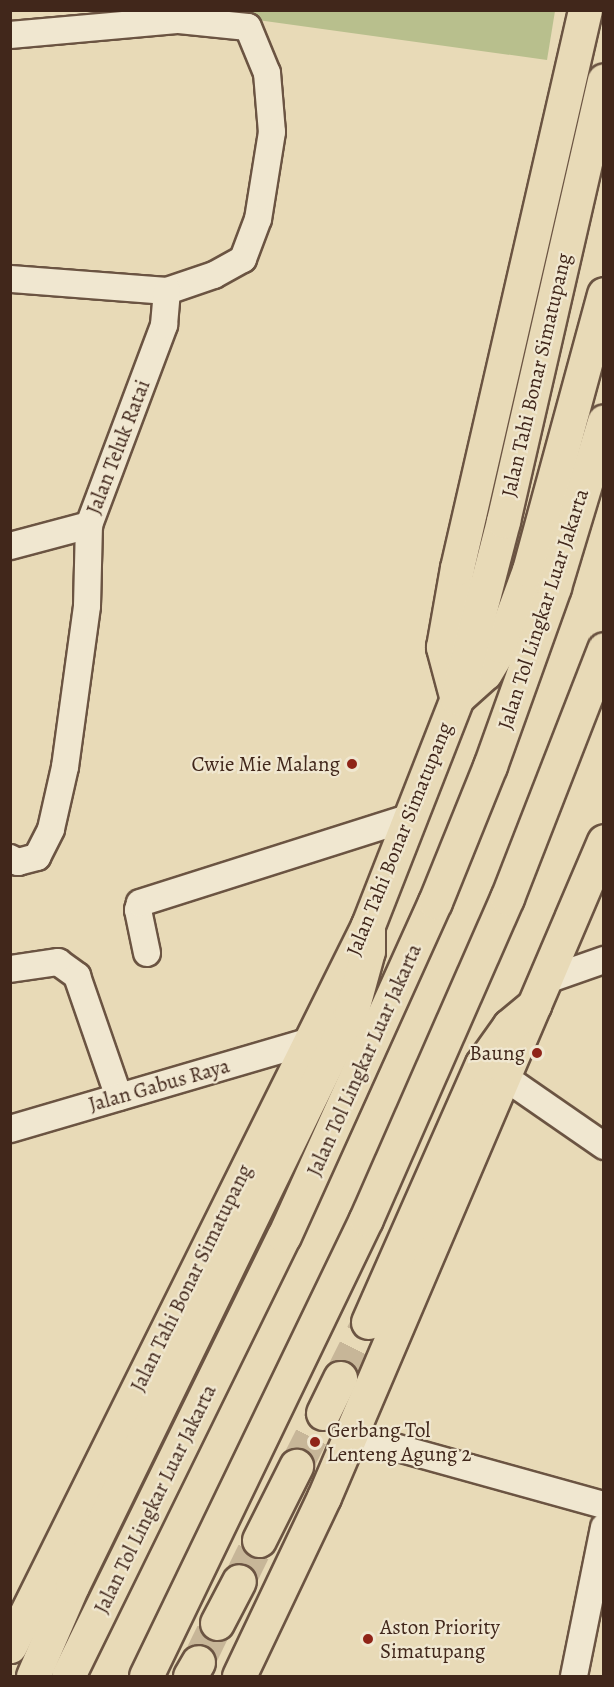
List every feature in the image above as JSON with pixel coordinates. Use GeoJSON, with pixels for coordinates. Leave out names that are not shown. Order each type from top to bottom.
{"type":"FeatureCollection","features":[{"type":"Feature","properties":{"kind":"highway"},"geometry":{"type":"LineString","coordinates":[[585,10],[457,568],[443,647],[457,698],[485,673],[501,646],[529,570],[603,294]]}},
{"type":"Feature","properties":{"kind":"highway","name":"Jalan Tahi Bonar Simatupang"},"geometry":{"type":"LineString","coordinates":[[10,1646],[368,925],[457,698],[503,521],[603,80]]}},
{"type":"Feature","properties":{"kind":"highway","name":"Jalan Tol Lingkar Luar Jakarta"},"geometry":{"type":"LineString","coordinates":[[68,1677],[284,1236],[435,902],[550,598],[603,421]]}},
{"type":"Feature","properties":{"kind":"highway"},"geometry":{"type":"LineString","coordinates":[[146,1677],[366,1219],[507,897],[603,649]]}},
{"type":"Feature","properties":{"kind":"highway"},"geometry":{"type":"LineString","coordinates":[[239,1677],[351,1435],[603,841]]}},
{"type":"Feature","properties":{"kind":"highway"},"geometry":{"type":"LineString","coordinates":[[33,1677],[72,1586],[351,1013],[368,951],[368,925]]}},
{"type":"Feature","properties":{"kind":"highway"},"geometry":{"type":"LineString","coordinates":[[368,1322],[482,1064],[509,1026],[539,993]]}},
{"type":"Feature","properties":{"kind":"highway"},"geometry":{"type":"LineString","coordinates":[[323,1413],[340,1378]]}},
{"type":"Feature","properties":{"kind":"highway"},"geometry":{"type":"LineString","coordinates":[[259,1540],[296,1466]]}},
{"type":"Feature","properties":{"kind":"highway"},"geometry":{"type":"LineString","coordinates":[[217,1623],[239,1581]]}},
{"type":"Feature","properties":{"kind":"street"},"geometry":{"type":"LineString","coordinates":[[10,35],[179,15],[248,27],[267,73],[272,132],[258,219],[243,259],[214,275],[167,291],[10,279]]}},
{"type":"Feature","properties":{"kind":"street","name":"Jalan Teluk Ratai"},"geometry":{"type":"LineString","coordinates":[[10,546],[89,525],[164,325],[167,291]]}},
{"type":"Feature","properties":{"kind":"street"},"geometry":{"type":"LineString","coordinates":[[10,858],[18,862],[37,857],[51,829],[65,767],[87,606],[89,525]]}},
{"type":"Feature","properties":{"kind":"street"},"geometry":{"type":"LineString","coordinates":[[147,953],[138,910],[140,903],[411,817]]}},
{"type":"Feature","properties":{"kind":"street"},"geometry":{"type":"LineString","coordinates":[[539,993],[603,960]]}},
{"type":"Feature","properties":{"kind":"street"},"geometry":{"type":"LineString","coordinates":[[10,969],[58,962],[70,968],[77,976],[106,1052],[117,1089]]}},
{"type":"Feature","properties":{"kind":"street","name":"Jalan Gabus Raya"},"geometry":{"type":"LineString","coordinates":[[10,1129],[117,1089],[308,1042]]}},
{"type":"Feature","properties":{"kind":"street"},"geometry":{"type":"LineString","coordinates":[[503,1076],[603,1146]]}},
{"type":"Feature","properties":{"kind":"street"},"geometry":{"type":"LineString","coordinates":[[351,1435],[603,1505]]}},
{"type":"Feature","properties":{"kind":"street"},"geometry":{"type":"LineString","coordinates":[[574,1677],[603,1527]]}},
{"type":"Feature","properties":{"kind":"green space"},"geometry":{"type":"Polygon","coordinates":[[[193,11],[555,11],[547,60],[193,11]]]}},
{"type":"Feature","properties":{"kind":"tunnel"},"geometry":{"type":"LineString","coordinates":[[340,1378],[368,1322]]}},
{"type":"Feature","properties":{"kind":"tunnel"},"geometry":{"type":"LineString","coordinates":[[296,1466],[323,1413]]}},
{"type":"Feature","properties":{"kind":"tunnel"},"geometry":{"type":"LineString","coordinates":[[239,1581],[259,1540]]}},
{"type":"Feature","properties":{"kind":"tunnel"},"geometry":{"type":"LineString","coordinates":[[198,1662],[217,1623]]}},
{"type":"Feature","properties":{"kind":"place","name":"Cwie Mie Malang"},"geometry":{"type":"Point","coordinates":[352,764]}},
{"type":"Feature","properties":{"kind":"place","name":"Baung"},"geometry":{"type":"Point","coordinates":[537,1053]}},
{"type":"Feature","properties":{"kind":"place","name":"Gerbang Tol Lenteng Agung 2"},"geometry":{"type":"Point","coordinates":[315,1442]}},
{"type":"Feature","properties":{"kind":"place","name":"Aston Priority Simatupang"},"geometry":{"type":"Point","coordinates":[368,1639]}}]}
